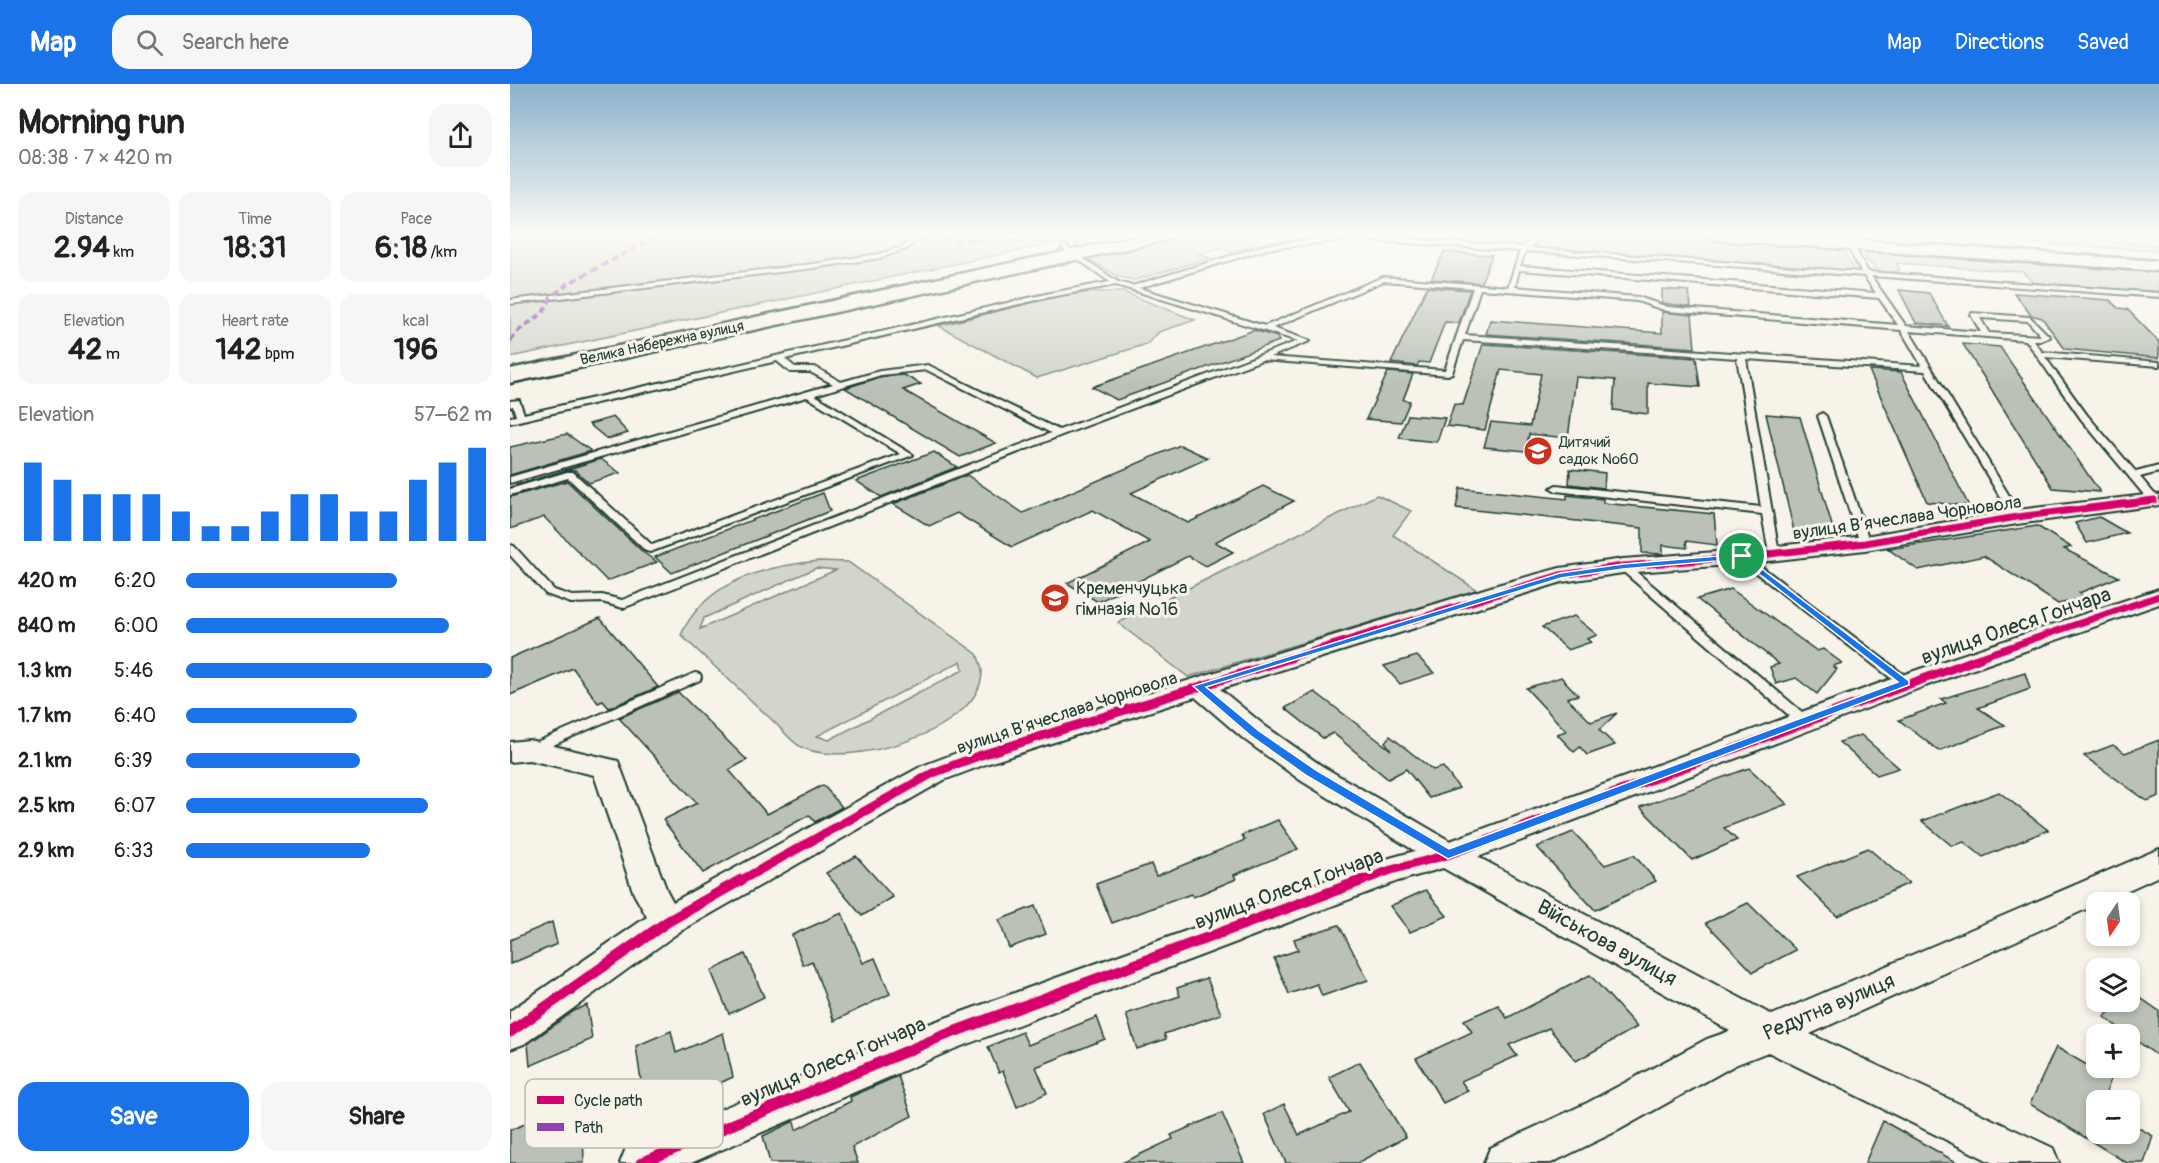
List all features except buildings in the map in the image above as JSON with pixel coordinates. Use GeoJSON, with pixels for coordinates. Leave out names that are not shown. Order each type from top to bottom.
{"type":"FeatureCollection","features":[{"type":"Feature","properties":{"kind":"street","name":"Велика Набережна вулиця"},"geometry":{"type":"LineString","coordinates":[[510,366],[899,285]]}},
{"type":"Feature","properties":{"kind":"street","name":"Велика Набережна вулиця"},"geometry":{"type":"LineString","coordinates":[[510,376],[913,285]]}},
{"type":"Feature","properties":{"kind":"street","name":"вулиця Вʼячеслава Чорновола"},"geometry":{"type":"LineString","coordinates":[[510,1032],[667,922],[933,773],[978,756],[1560,575],[1623,566],[1864,543],[2017,517],[2156,500]]}},
{"type":"Feature","properties":{"kind":"street","name":"вулиця Олеся Гончара"},"geometry":{"type":"LineString","coordinates":[[723,1128],[940,1036],[1391,870],[1448,855],[1906,683],[2159,596]]}},
{"type":"Feature","properties":{"kind":"street","name":"Військова вулиця"},"geometry":{"type":"LineString","coordinates":[[1198,686],[1255,733],[1311,773],[1448,855],[1770,1034],[2028,1160]]}},
{"type":"Feature","properties":{"kind":"street"},"geometry":{"type":"LineString","coordinates":[[520,751],[607,768],[651,894],[667,922]]}},
{"type":"Feature","properties":{"kind":"street","name":"Редутна вулиця"},"geometry":{"type":"LineString","coordinates":[[1505,1163],[1602,1117],[1721,1052],[1770,1034],[2159,862]]}},
{"type":"Feature","properties":{"kind":"street","name":"вулиця Олеся Гончара"},"geometry":{"type":"LineString","coordinates":[[641,1163],[676,1148]]}},
{"type":"Feature","properties":{"kind":"lane"},"geometry":{"type":"LineString","coordinates":[[510,302],[650,285]]}},
{"type":"Feature","properties":{"kind":"lane"},"geometry":{"type":"LineString","coordinates":[[510,420],[1050,295],[1103,285]]}},
{"type":"Feature","properties":{"kind":"lane"},"geometry":{"type":"LineString","coordinates":[[510,548],[550,592],[570,600],[602,598],[623,604],[1059,433],[1306,341],[1124,285]]}},
{"type":"Feature","properties":{"kind":"lane"},"geometry":{"type":"LineString","coordinates":[[1132,288],[1140,285]]}},
{"type":"Feature","properties":{"kind":"lane"},"geometry":{"type":"LineString","coordinates":[[1267,328],[1368,285]]}},
{"type":"Feature","properties":{"kind":"lane"},"geometry":{"type":"LineString","coordinates":[[1458,285],[1638,299],[1666,309],[1904,329],[2028,338],[2046,337],[2030,320],[1975,315],[1987,335]]}},
{"type":"Feature","properties":{"kind":"lane"},"geometry":{"type":"LineString","coordinates":[[1743,285],[1881,296]]}},
{"type":"Feature","properties":{"kind":"lane"},"geometry":{"type":"LineString","coordinates":[[1874,285],[1904,329],[2017,517]]}},
{"type":"Feature","properties":{"kind":"lane"},"geometry":{"type":"LineString","coordinates":[[2030,285],[2159,295]]}},
{"type":"Feature","properties":{"kind":"lane"},"geometry":{"type":"LineString","coordinates":[[1261,359],[1448,373],[1477,287]]}},
{"type":"Feature","properties":{"kind":"lane"},"geometry":{"type":"LineString","coordinates":[[1461,337],[1927,369]]}},
{"type":"Feature","properties":{"kind":"lane"},"geometry":{"type":"LineString","coordinates":[[2028,338],[2084,417],[2156,500]]}},
{"type":"Feature","properties":{"kind":"lane"},"geometry":{"type":"LineString","coordinates":[[2041,354],[2159,364]]}},
{"type":"Feature","properties":{"kind":"lane"},"geometry":{"type":"LineString","coordinates":[[1742,356],[1774,553]]}},
{"type":"Feature","properties":{"kind":"lane"},"geometry":{"type":"LineString","coordinates":[[779,358],[793,370],[812,369],[840,385]]}},
{"type":"Feature","properties":{"kind":"lane"},"geometry":{"type":"LineString","coordinates":[[510,480],[880,373],[928,367],[1059,433]]}},
{"type":"Feature","properties":{"kind":"lane"},"geometry":{"type":"LineString","coordinates":[[510,492],[570,474],[650,549],[908,455],[808,394]]}},
{"type":"Feature","properties":{"kind":"lane"},"geometry":{"type":"LineString","coordinates":[[510,404],[516,402],[520,418]]}},
{"type":"Feature","properties":{"kind":"lane"},"geometry":{"type":"LineString","coordinates":[[1822,416],[1864,543]]}},
{"type":"Feature","properties":{"kind":"lane"},"geometry":{"type":"LineString","coordinates":[[2134,477],[2159,469]]}},
{"type":"Feature","properties":{"kind":"lane"},"geometry":{"type":"LineString","coordinates":[[1556,488],[1767,511]]}},
{"type":"Feature","properties":{"kind":"lane"},"geometry":{"type":"LineString","coordinates":[[1742,556],[1906,683]]}},
{"type":"Feature","properties":{"kind":"lane"},"geometry":{"type":"LineString","coordinates":[[1623,566],[1804,721]]}},
{"type":"Feature","properties":{"kind":"lane"},"geometry":{"type":"LineString","coordinates":[[520,751],[694,677]]}},
{"type":"Feature","properties":{"kind":"shaded area"},"geometry":{"type":"Polygon","coordinates":[[[510,285],[852,285],[510,357],[510,285]]]}},
{"type":"Feature","properties":{"kind":"shaded area"},"geometry":{"type":"Polygon","coordinates":[[[2047,285],[2159,285],[2159,293],[2047,285]]]}},
{"type":"Feature","properties":{"kind":"shaded area"},"geometry":{"type":"Polygon","coordinates":[[[1123,292],[1195,320],[1159,332],[1147,344],[1037,378],[939,326],[1058,296],[1123,292]]]}},
{"type":"Feature","properties":{"kind":"shaded area"},"geometry":{"type":"Polygon","coordinates":[[[1377,495],[1411,511],[1393,535],[1477,590],[1188,677],[1118,623],[1377,495]]]}},
{"type":"Feature","properties":{"kind":"shaded area"},"geometry":{"type":"Polygon","coordinates":[[[848,562],[977,654],[982,672],[976,693],[960,712],[936,728],[908,741],[878,749],[849,753],[822,753],[797,745],[681,635],[705,601],[721,589],[758,572],[799,563],[848,562]],[[816,568],[704,618],[700,629],[836,570],[816,568]],[[961,661],[817,736],[829,740],[963,670],[961,661]]]}},
{"type":"Feature","properties":{"kind":"marked path"},"geometry":{"type":"LineString","coordinates":[[510,341],[519,330],[543,313],[551,297],[565,285]]}},
{"type":"Feature","properties":{"kind":"cycle path"},"geometry":{"type":"LineString","coordinates":[[510,1032],[667,922],[933,773],[978,756],[1560,575],[1623,566],[1742,557],[1865,543],[2017,517],[2154,500]]}},
{"type":"Feature","properties":{"kind":"cycle path"},"geometry":{"type":"LineString","coordinates":[[723,1128],[940,1037],[1391,870],[1447,855],[1915,680],[2159,596]]}},
{"type":"Feature","properties":{"kind":"cycle path"},"geometry":{"type":"LineString","coordinates":[[641,1163],[677,1148]]}},
{"type":"Feature","properties":{"kind":"place","name":"Дитячий садок №60"},"geometry":{"type":"Point","coordinates":[1538,451]}},
{"type":"Feature","properties":{"kind":"place","name":"Кременчуцька гімназія №16"},"geometry":{"type":"Point","coordinates":[1055,598]}},
{"type":"Feature","properties":{"kind":"route"},"geometry":{"type":"LineString","coordinates":[[1742,556],[1906,683],[1448,855],[1311,773],[1255,733],[1198,686],[1560,575],[1623,566],[1742,556]]}}]}
